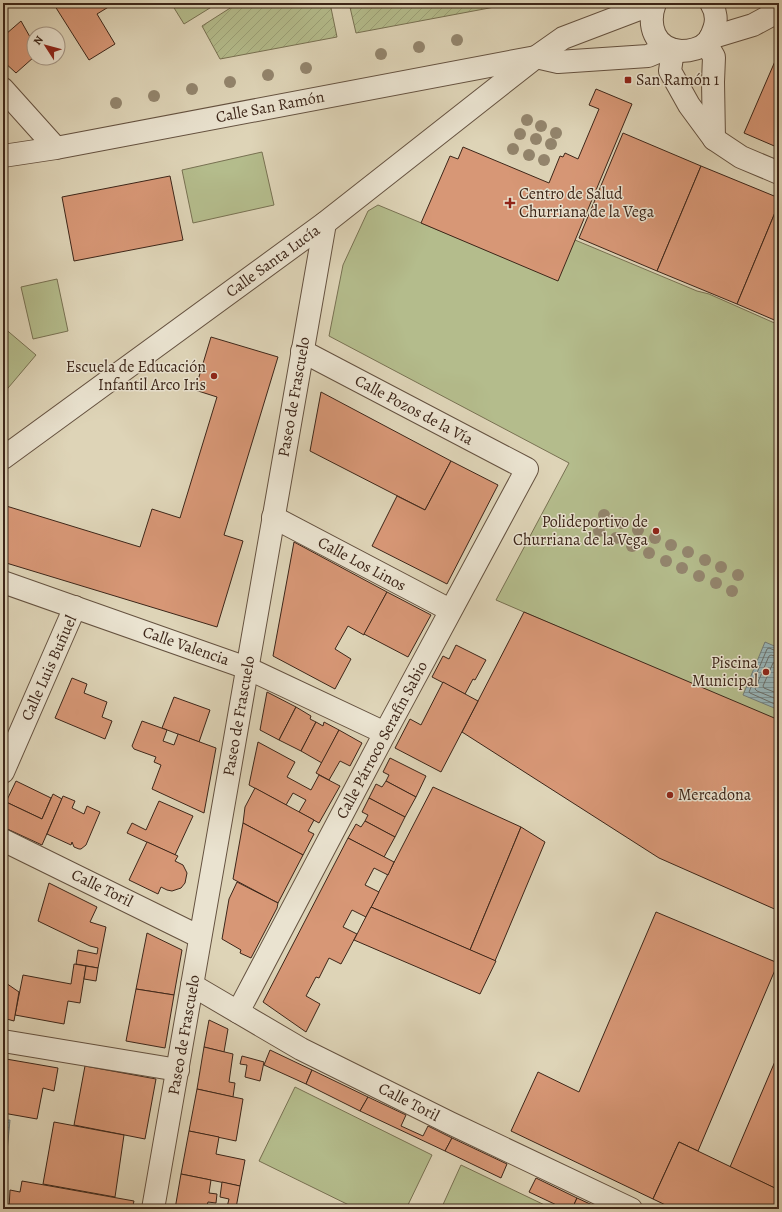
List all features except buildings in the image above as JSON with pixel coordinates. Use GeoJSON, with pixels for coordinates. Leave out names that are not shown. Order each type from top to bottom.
{"type":"FeatureCollection","features":[{"type":"Feature","properties":{"kind":"street"},"geometry":{"type":"LineString","coordinates":[[655,3],[651,15],[652,28],[658,39],[670,49],[690,51],[708,41],[753,25],[779,11]]}},
{"type":"Feature","properties":{"kind":"street","name":"Calle San Ramón"},"geometry":{"type":"LineString","coordinates":[[536,57],[563,38],[655,3]]}},
{"type":"Feature","properties":{"kind":"street"},"geometry":{"type":"LineString","coordinates":[[711,3],[714,8],[716,23],[708,41],[714,57],[714,139]]}},
{"type":"Feature","properties":{"kind":"street"},"geometry":{"type":"LineString","coordinates":[[670,49],[670,71],[689,105],[714,139],[741,156],[779,173]]}},
{"type":"Feature","properties":{"kind":"street","name":"Calle San Ramón"},"geometry":{"type":"LineString","coordinates":[[3,156],[56,148],[536,57],[565,62],[648,56],[670,49]]}},
{"type":"Feature","properties":{"kind":"street","name":"Calle Santa Lucía"},"geometry":{"type":"LineString","coordinates":[[3,458],[325,223],[536,57]]}},
{"type":"Feature","properties":{"kind":"street"},"geometry":{"type":"LineString","coordinates":[[3,89],[56,148]]}},
{"type":"Feature","properties":{"kind":"street","name":"Paseo de Frascuelo"},"geometry":{"type":"LineString","coordinates":[[153,1209],[325,223]]}},
{"type":"Feature","properties":{"kind":"street","name":"Calle Pozos de la Vía"},"geometry":{"type":"LineString","coordinates":[[302,351],[527,469]]}},
{"type":"Feature","properties":{"kind":"street","name":"Calle Párroco Serafín Sabio"},"geometry":{"type":"LineString","coordinates":[[238,1012],[450,610],[527,469]]}},
{"type":"Feature","properties":{"kind":"street","name":"Calle Los Linos"},"geometry":{"type":"LineString","coordinates":[[273,517],[450,610]]}},
{"type":"Feature","properties":{"kind":"street","name":"Calle Valencia"},"geometry":{"type":"LineString","coordinates":[[3,582],[247,668],[385,733]]}},
{"type":"Feature","properties":{"kind":"street","name":"Calle Luis Buñuel"},"geometry":{"type":"LineString","coordinates":[[3,772],[75,608]]}},
{"type":"Feature","properties":{"kind":"street","name":"Calle Toril"},"geometry":{"type":"LineString","coordinates":[[3,840],[200,936]]}},
{"type":"Feature","properties":{"kind":"street","name":"Calle Toril"},"geometry":{"type":"LineString","coordinates":[[192,985],[301,1049],[450,1123],[631,1209]]}},
{"type":"Feature","properties":{"kind":"street"},"geometry":{"type":"LineString","coordinates":[[3,1041],[178,1070]]}},
{"type":"Feature","properties":{"kind":"green space"},"geometry":{"type":"Polygon","coordinates":[[[171,3],[218,3],[184,24],[171,3]]]}},
{"type":"Feature","properties":{"kind":"green space"},"geometry":{"type":"Polygon","coordinates":[[[238,3],[330,3],[337,37],[220,59],[202,26],[238,3]]]}},
{"type":"Feature","properties":{"kind":"green space"},"geometry":{"type":"Polygon","coordinates":[[[349,3],[498,3],[500,6],[356,33],[349,3]]]}},
{"type":"Feature","properties":{"kind":"green space"},"geometry":{"type":"Polygon","coordinates":[[[262,152],[274,205],[193,223],[182,170],[262,152]]]}},
{"type":"Feature","properties":{"kind":"green space","name":"Polideportivo de Churriana de la Vega"},"geometry":{"type":"Polygon","coordinates":[[[378,205],[501,256],[575,240],[697,291],[709,294],[779,325],[779,722],[496,600],[569,463],[329,336],[343,265],[368,211],[378,205]]]}},
{"type":"Feature","properties":{"kind":"green space"},"geometry":{"type":"Polygon","coordinates":[[[57,279],[68,331],[33,339],[21,287],[57,279]]]}},
{"type":"Feature","properties":{"kind":"green space"},"geometry":{"type":"Polygon","coordinates":[[[3,327],[36,355],[3,394],[3,327]]]}},
{"type":"Feature","properties":{"kind":"green space"},"geometry":{"type":"Polygon","coordinates":[[[295,1087],[432,1155],[406,1209],[357,1209],[259,1161],[295,1087]]]}},
{"type":"Feature","properties":{"kind":"green space"},"geometry":{"type":"Polygon","coordinates":[[[461,1165],[553,1209],[441,1209],[461,1165]]]}},
{"type":"Feature","properties":{"kind":"water","name":"Piscina Municipal"},"geometry":{"type":"Polygon","coordinates":[[[765,642],[779,648],[779,710],[743,695],[765,642]]]}},
{"type":"Feature","properties":{"kind":"water"},"geometry":{"type":"Polygon","coordinates":[[[3,1120],[10,1120],[7,1152],[3,1151],[3,1120]]]}},
{"type":"Feature","properties":{"kind":"place","name":"San Ramón 1"},"geometry":{"type":"Point","coordinates":[628,80]}},
{"type":"Feature","properties":{"kind":"place","name":"Centro de Salud Churriana de la Vega"},"geometry":{"type":"Point","coordinates":[510,203]}},
{"type":"Feature","properties":{"kind":"place","name":"Escuela de Educación Infantil Arco Iris"},"geometry":{"type":"Point","coordinates":[214,376]}},
{"type":"Feature","properties":{"kind":"place","name":"Polideportivo de Churriana de la Vega"},"geometry":{"type":"Point","coordinates":[656,531]}},
{"type":"Feature","properties":{"kind":"place","name":"Piscina Municipal"},"geometry":{"type":"Point","coordinates":[766,672]}},
{"type":"Feature","properties":{"kind":"place","name":"Mercadona"},"geometry":{"type":"Point","coordinates":[670,795]}}]}
